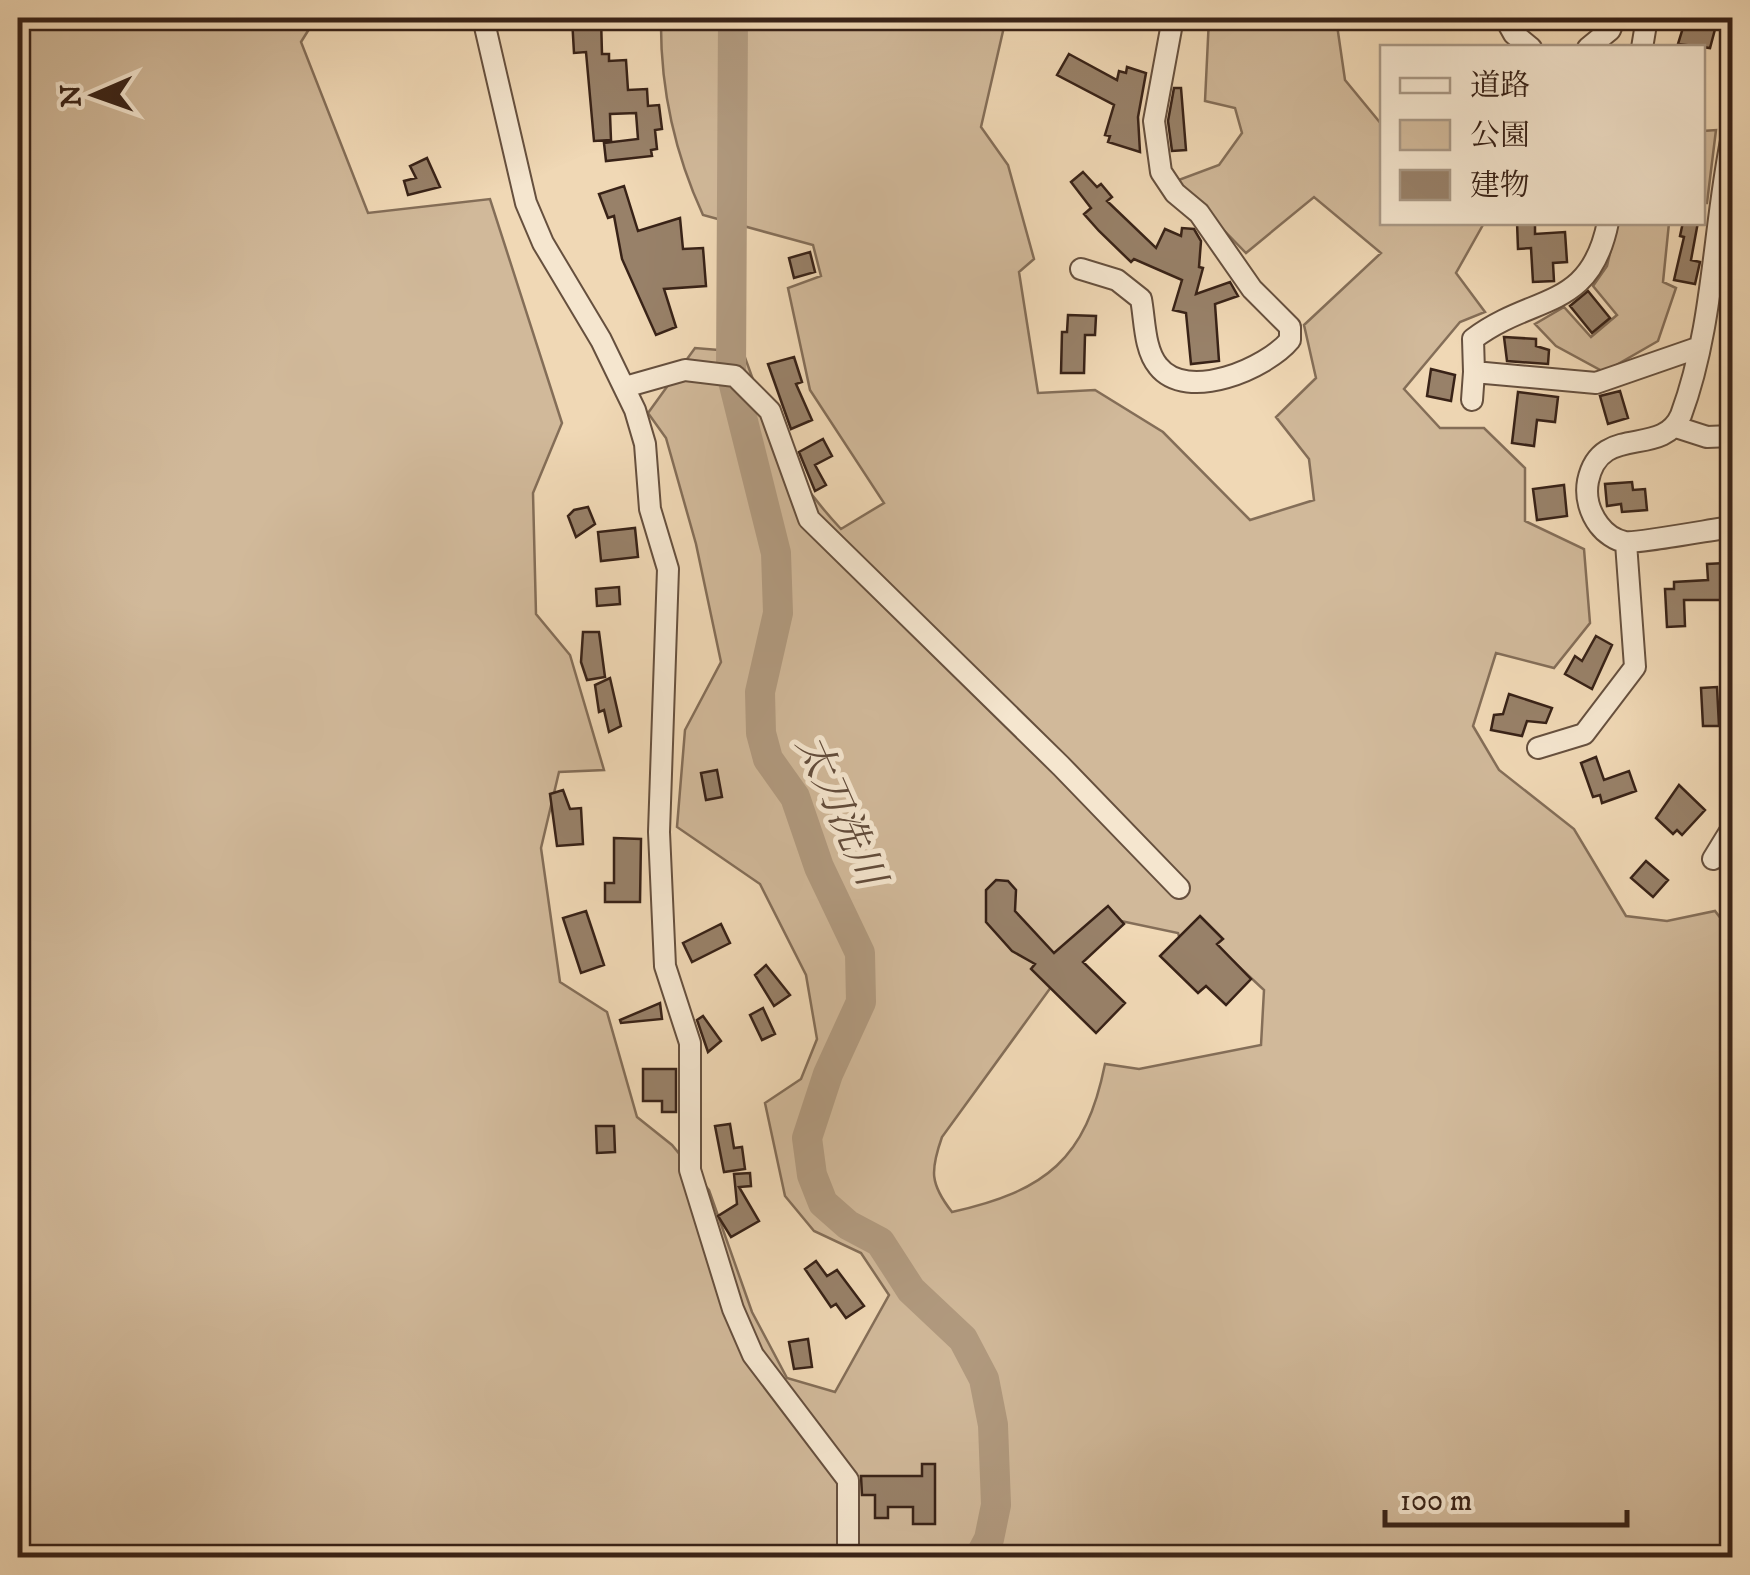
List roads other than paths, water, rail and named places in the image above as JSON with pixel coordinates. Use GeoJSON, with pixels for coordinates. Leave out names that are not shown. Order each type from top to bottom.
{"type":"FeatureCollection","features":[{"type":"Feature","properties":{"kind":"street"},"geometry":{"type":"LineString","coordinates":[[482,18],[526,203],[543,243],[625,387],[645,444],[650,508],[668,568],[659,832],[665,966],[690,1043],[690,1170],[733,1309],[753,1355],[848,1480],[848,1558]]}},
{"type":"Feature","properties":{"kind":"street"},"geometry":{"type":"LineString","coordinates":[[1081,269],[1116,280],[1142,299],[1150,347],[1158,366],[1168,374],[1205,381],[1232,377],[1280,353],[1290,340],[1290,326],[1252,289],[1199,212],[1175,193],[1161,172],[1154,120],[1173,18]]}},
{"type":"Feature","properties":{"kind":"street"},"geometry":{"type":"LineString","coordinates":[[1504,18],[1527,45]]}},
{"type":"Feature","properties":{"kind":"street"},"geometry":{"type":"LineString","coordinates":[[1592,45],[1610,30],[1615,18]]}},
{"type":"Feature","properties":{"kind":"street"},"geometry":{"type":"LineString","coordinates":[[1642,45],[1647,18]]}},
{"type":"Feature","properties":{"kind":"street"},"geometry":{"type":"LineString","coordinates":[[1732,136],[1722,226],[1688,397],[1676,428],[1666,435],[1602,453],[1591,467],[1586,490],[1592,516],[1604,532],[1626,543],[1732,527]]}},
{"type":"Feature","properties":{"kind":"street"},"geometry":{"type":"LineString","coordinates":[[1472,400],[1473,339],[1489,326],[1570,291],[1592,273],[1607,225]]}},
{"type":"Feature","properties":{"kind":"street"},"geometry":{"type":"LineString","coordinates":[[1474,372],[1596,383],[1697,348]]}},
{"type":"Feature","properties":{"kind":"street"},"geometry":{"type":"LineString","coordinates":[[625,387],[685,370],[735,376],[770,411],[808,519],[1061,766],[1179,888]]}},
{"type":"Feature","properties":{"kind":"street"},"geometry":{"type":"LineString","coordinates":[[1676,428],[1707,437],[1732,436]]}},
{"type":"Feature","properties":{"kind":"street"},"geometry":{"type":"LineString","coordinates":[[1538,748],[1584,734],[1635,667],[1626,543]]}},
{"type":"Feature","properties":{"kind":"street"},"geometry":{"type":"LineString","coordinates":[[1713,859],[1732,828]]}},
{"type":"Feature","properties":{"kind":"waterway","name":"太刀洗川"},"geometry":{"type":"LineString","coordinates":[[733,18],[731,373],[776,553],[778,613],[760,692],[761,733],[768,759],[795,797],[819,867],[860,953],[861,1002],[828,1074],[807,1138],[812,1175],[823,1203],[848,1225],[880,1242],[911,1290],[963,1339],[984,1379],[993,1425],[996,1505],[989,1539],[979,1558]]}}]}
